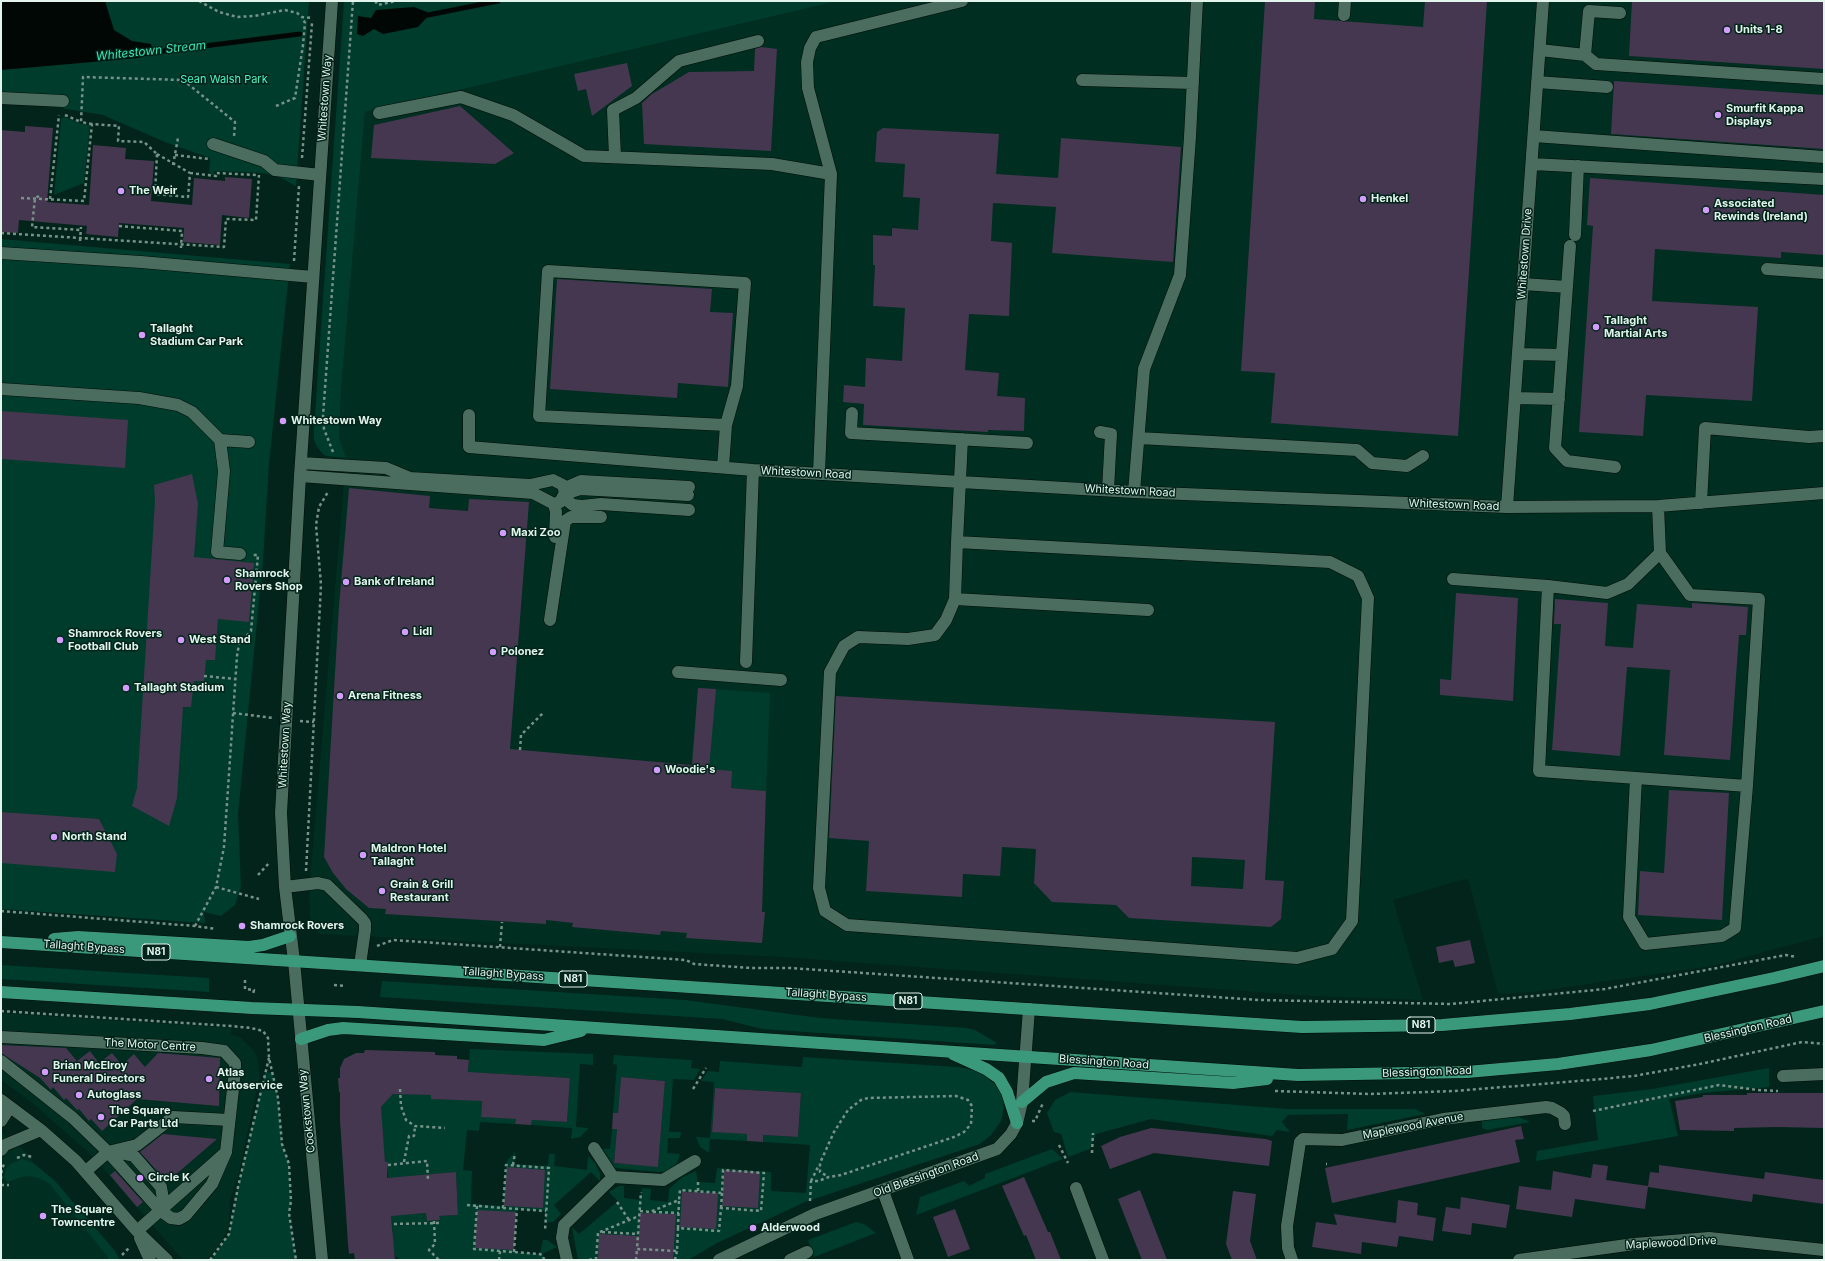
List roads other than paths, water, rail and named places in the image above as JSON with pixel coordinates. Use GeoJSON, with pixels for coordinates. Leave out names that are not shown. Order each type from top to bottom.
{"type":"FeatureCollection","features":[{"type":"Feature","properties":{"kind":"main road"},"geometry":{"type":"LineString","coordinates":[[19,943],[78,937],[249,947],[263,945],[290,936]]}},
{"type":"Feature","properties":{"kind":"main road","name":"Tallaght Bypass"},"geometry":{"type":"LineString","coordinates":[[1,942],[1029,1009]]}},
{"type":"Feature","properties":{"kind":"main road","name":"N81"},"geometry":{"type":"LineString","coordinates":[[1029,1009],[1302,1027],[1451,1024],[1570,1014],[1650,1004],[1824,966]]}},
{"type":"Feature","properties":{"kind":"main road"},"geometry":{"type":"LineString","coordinates":[[1,992],[298,1010],[358,1012],[1026,1056]]}},
{"type":"Feature","properties":{"kind":"main road","name":"Blessington Road"},"geometry":{"type":"LineString","coordinates":[[1026,1056],[1298,1075],[1467,1072],[1558,1064],[1651,1050],[1824,1011]]}},
{"type":"Feature","properties":{"kind":"main road"},"geometry":{"type":"LineString","coordinates":[[301,1039],[328,1030],[343,1028],[544,1040],[594,1028]]}},
{"type":"Feature","properties":{"kind":"main road"},"geometry":{"type":"LineString","coordinates":[[946,1050],[986,1069],[999,1078],[1007,1092],[1017,1123]]}},
{"type":"Feature","properties":{"kind":"main road"},"geometry":{"type":"LineString","coordinates":[[1022,1102],[1046,1082],[1074,1073],[1233,1083],[1298,1075]]}},
{"type":"Feature","properties":{"kind":"street","name":"Whitestown Way"},"geometry":{"type":"LineString","coordinates":[[294,961],[285,887],[281,813],[300,469],[332,1]]}},
{"type":"Feature","properties":{"kind":"street"},"geometry":{"type":"LineString","coordinates":[[819,473],[831,174],[808,88],[807,68],[810,48],[816,37],[962,1]]}},
{"type":"Feature","properties":{"kind":"street"},"geometry":{"type":"LineString","coordinates":[[1134,492],[1144,369],[1180,275],[1197,1]]}},
{"type":"Feature","properties":{"kind":"street"},"geometry":{"type":"LineString","coordinates":[[1344,15],[1345,1]]}},
{"type":"Feature","properties":{"kind":"street","name":"Whitestown Drive"},"geometry":{"type":"LineString","coordinates":[[1507,507],[1543,1]]}},
{"type":"Feature","properties":{"kind":"street"},"geometry":{"type":"LineString","coordinates":[[1585,55],[1589,11],[1620,13]]}},
{"type":"Feature","properties":{"kind":"street"},"geometry":{"type":"LineString","coordinates":[[615,157],[613,110],[636,98],[679,62],[758,41]]}},
{"type":"Feature","properties":{"kind":"street"},"geometry":{"type":"LineString","coordinates":[[1540,50],[1585,55],[1596,64],[1824,79]]}},
{"type":"Feature","properties":{"kind":"street"},"geometry":{"type":"LineString","coordinates":[[1082,80],[1193,83]]}},
{"type":"Feature","properties":{"kind":"street"},"geometry":{"type":"LineString","coordinates":[[1538,82],[1607,87]]}},
{"type":"Feature","properties":{"kind":"street"},"geometry":{"type":"LineString","coordinates":[[379,113],[461,97],[513,115],[584,156],[772,164],[831,174]]}},
{"type":"Feature","properties":{"kind":"street"},"geometry":{"type":"LineString","coordinates":[[1,98],[63,101]]}},
{"type":"Feature","properties":{"kind":"street"},"geometry":{"type":"LineString","coordinates":[[1534,136],[1824,157]]}},
{"type":"Feature","properties":{"kind":"street"},"geometry":{"type":"LineString","coordinates":[[213,144],[264,161],[272,174],[320,175]]}},
{"type":"Feature","properties":{"kind":"street"},"geometry":{"type":"LineString","coordinates":[[1532,164],[1824,179]]}},
{"type":"Feature","properties":{"kind":"street"},"geometry":{"type":"LineString","coordinates":[[1575,235],[1578,166]]}},
{"type":"Feature","properties":{"kind":"street"},"geometry":{"type":"LineString","coordinates":[[1570,246],[1556,448],[1567,461],[1615,467]]}},
{"type":"Feature","properties":{"kind":"street"},"geometry":{"type":"LineString","coordinates":[[1,253],[140,262],[313,277]]}},
{"type":"Feature","properties":{"kind":"street"},"geometry":{"type":"LineString","coordinates":[[1767,269],[1824,273]]}},
{"type":"Feature","properties":{"kind":"street"},"geometry":{"type":"LineString","coordinates":[[723,467],[726,425],[737,386],[745,283],[548,271],[539,416],[726,425]]}},
{"type":"Feature","properties":{"kind":"street"},"geometry":{"type":"LineString","coordinates":[[1523,284],[1567,287]]}},
{"type":"Feature","properties":{"kind":"street"},"geometry":{"type":"LineString","coordinates":[[1518,354],[1562,355]]}},
{"type":"Feature","properties":{"kind":"street"},"geometry":{"type":"LineString","coordinates":[[1,389],[139,398],[178,405],[192,412],[220,440],[224,471],[217,552],[240,554]]}},
{"type":"Feature","properties":{"kind":"street"},"geometry":{"type":"LineString","coordinates":[[1515,398],[1559,399]]}},
{"type":"Feature","properties":{"kind":"street"},"geometry":{"type":"LineString","coordinates":[[852,413],[851,433],[1027,443]]}},
{"type":"Feature","properties":{"kind":"street","name":"Whitestown Road"},"geometry":{"type":"LineString","coordinates":[[469,415],[469,447],[753,470],[959,482],[1134,492],[1507,507],[1658,506],[1824,493]]}},
{"type":"Feature","properties":{"kind":"street"},"geometry":{"type":"LineString","coordinates":[[1701,503],[1705,428],[1809,437],[1824,436]]}},
{"type":"Feature","properties":{"kind":"street"},"geometry":{"type":"LineString","coordinates":[[1100,432],[1111,434],[1108,490]]}},
{"type":"Feature","properties":{"kind":"street"},"geometry":{"type":"LineString","coordinates":[[1139,438],[1357,450],[1372,463],[1407,466],[1423,456]]}},
{"type":"Feature","properties":{"kind":"street"},"geometry":{"type":"LineString","coordinates":[[957,542],[1330,562],[1358,576],[1368,598],[1352,921],[1332,949],[1297,958],[847,925],[825,911],[819,888],[830,672],[844,646],[858,637],[908,639],[935,635],[946,620],[955,599],[959,482],[962,439]]}},
{"type":"Feature","properties":{"kind":"street"},"geometry":{"type":"LineString","coordinates":[[220,440],[249,442]]}},
{"type":"Feature","properties":{"kind":"street"},"geometry":{"type":"LineString","coordinates":[[300,469],[386,468],[410,478],[530,485],[553,480],[561,482],[562,496],[556,512],[550,620],[565,521],[572,517],[600,517]]}},
{"type":"Feature","properties":{"kind":"street"},"geometry":{"type":"LineString","coordinates":[[300,469],[562,496],[573,504],[582,506],[601,504],[689,510]]}},
{"type":"Feature","properties":{"kind":"street"},"geometry":{"type":"LineString","coordinates":[[746,662],[753,470]]}},
{"type":"Feature","properties":{"kind":"street"},"geometry":{"type":"LineString","coordinates":[[562,496],[581,481],[688,491]]}},
{"type":"Feature","properties":{"kind":"street"},"geometry":{"type":"LineString","coordinates":[[1636,778],[1629,917],[1645,944],[1722,936],[1735,928],[1747,786],[1759,599],[1690,595],[1660,553],[1658,506]]}},
{"type":"Feature","properties":{"kind":"street"},"geometry":{"type":"LineString","coordinates":[[1453,579],[1548,586],[1607,593],[1628,584],[1660,553]]}},
{"type":"Feature","properties":{"kind":"street"},"geometry":{"type":"LineString","coordinates":[[1548,586],[1539,771],[1747,786]]}},
{"type":"Feature","properties":{"kind":"street"},"geometry":{"type":"LineString","coordinates":[[955,599],[1148,610]]}},
{"type":"Feature","properties":{"kind":"street"},"geometry":{"type":"LineString","coordinates":[[678,672],[781,680]]}},
{"type":"Feature","properties":{"kind":"street"},"geometry":{"type":"LineString","coordinates":[[285,887],[318,883],[327,885],[362,919],[366,930],[360,965]]}},
{"type":"Feature","properties":{"kind":"street","name":"Cookstown Way"},"geometry":{"type":"LineString","coordinates":[[294,961],[322,1260]]}},
{"type":"Feature","properties":{"kind":"street","name":"Old Blessington Road"},"geometry":{"type":"LineString","coordinates":[[719,1260],[732,1257],[815,1214],[883,1191],[997,1149],[1011,1134],[1017,1123],[1022,1102],[1029,1009]]}},
{"type":"Feature","properties":{"kind":"street","name":"The Motor Centre"},"geometry":{"type":"LineString","coordinates":[[1,1036],[202,1048],[224,1051],[235,1063],[226,1152],[212,1184],[186,1215],[179,1219],[171,1218],[161,1211]]}},
{"type":"Feature","properties":{"kind":"street"},"geometry":{"type":"LineString","coordinates":[[1,1061],[73,1118],[108,1152],[161,1211]]}},
{"type":"Feature","properties":{"kind":"street"},"geometry":{"type":"LineString","coordinates":[[1783,1076],[1824,1074]]}},
{"type":"Feature","properties":{"kind":"street"},"geometry":{"type":"LineString","coordinates":[[1,1121],[5,1104],[41,1130],[86,1172],[137,1231],[167,1260]]}},
{"type":"Feature","properties":{"kind":"street","name":"Maplewood Avenue"},"geometry":{"type":"LineString","coordinates":[[1292,1260],[1288,1248],[1287,1234],[1300,1142],[1306,1138],[1342,1140],[1443,1119],[1546,1108],[1552,1108],[1561,1113],[1564,1116],[1565,1124]]}},
{"type":"Feature","properties":{"kind":"street"},"geometry":{"type":"LineString","coordinates":[[86,1172],[108,1152],[137,1145],[173,1117],[230,1120]]}},
{"type":"Feature","properties":{"kind":"street"},"geometry":{"type":"LineString","coordinates":[[1,1150],[5,1146],[41,1130]]}},
{"type":"Feature","properties":{"kind":"street"},"geometry":{"type":"LineString","coordinates":[[594,1148],[613,1177]]}},
{"type":"Feature","properties":{"kind":"street"},"geometry":{"type":"LineString","coordinates":[[108,1152],[123,1153],[134,1156],[161,1187],[163,1199],[161,1211]]}},
{"type":"Feature","properties":{"kind":"street"},"geometry":{"type":"LineString","coordinates":[[137,1231],[226,1152]]}},
{"type":"Feature","properties":{"kind":"street"},"geometry":{"type":"LineString","coordinates":[[613,1177],[663,1180],[695,1161]]}},
{"type":"Feature","properties":{"kind":"street"},"geometry":{"type":"LineString","coordinates":[[567,1260],[562,1238],[564,1225],[613,1177]]}},
{"type":"Feature","properties":{"kind":"street"},"geometry":{"type":"LineString","coordinates":[[1076,1188],[1103,1260]]}},
{"type":"Feature","properties":{"kind":"street"},"geometry":{"type":"LineString","coordinates":[[883,1191],[908,1260]]}},
{"type":"Feature","properties":{"kind":"street"},"geometry":{"type":"LineString","coordinates":[[137,1231],[150,1260]]}},
{"type":"Feature","properties":{"kind":"street","name":"Maplewood Drive"},"geometry":{"type":"LineString","coordinates":[[1519,1260],[1634,1244],[1709,1238],[1824,1250]]}},
{"type":"Feature","properties":{"kind":"street"},"geometry":{"type":"LineString","coordinates":[[790,1260],[807,1252]]}},
{"type":"Feature","properties":{"kind":"water"},"geometry":{"type":"Polygon","coordinates":[[[1,1],[105,1],[114,30],[132,41],[151,44],[153,54],[138,58],[1,70],[1,1]]]}},
{"type":"Feature","properties":{"kind":"water"},"geometry":{"type":"Polygon","coordinates":[[[414,7],[427,12],[429,15],[418,27],[383,34],[374,29],[363,36],[357,34],[358,16],[371,18],[376,10],[414,7]]]}},
{"type":"Feature","properties":{"kind":"waterway","name":"Whitestown Stream"},"geometry":{"type":"LineString","coordinates":[[423,16],[498,1]]}},
{"type":"Feature","properties":{"kind":"waterway","name":"Whitestown Stream"},"geometry":{"type":"LineString","coordinates":[[148,53],[300,34]]}},
{"type":"Feature","properties":{"kind":"place","name":"Units 1-8"},"geometry":{"type":"Point","coordinates":[1727,30]}},
{"type":"Feature","properties":{"kind":"place","name":"Smurfit Kappa Displays"},"geometry":{"type":"Point","coordinates":[1718,115]}},
{"type":"Feature","properties":{"kind":"place","name":"The Weir"},"geometry":{"type":"Point","coordinates":[121,191]}},
{"type":"Feature","properties":{"kind":"place","name":"Henkel"},"geometry":{"type":"Point","coordinates":[1363,199]}},
{"type":"Feature","properties":{"kind":"place","name":"Associated Rewinds (Ireland)"},"geometry":{"type":"Point","coordinates":[1706,210]}},
{"type":"Feature","properties":{"kind":"place","name":"Tallaght Martial Arts"},"geometry":{"type":"Point","coordinates":[1596,327]}},
{"type":"Feature","properties":{"kind":"place","name":"Tallaght Stadium Car Park"},"geometry":{"type":"Point","coordinates":[142,335]}},
{"type":"Feature","properties":{"kind":"place","name":"Whitestown Way"},"geometry":{"type":"Point","coordinates":[283,421]}},
{"type":"Feature","properties":{"kind":"place","name":"Maxi Zoo"},"geometry":{"type":"Point","coordinates":[503,533]}},
{"type":"Feature","properties":{"kind":"place","name":"Shamrock Rovers Shop"},"geometry":{"type":"Point","coordinates":[227,580]}},
{"type":"Feature","properties":{"kind":"place","name":"Bank of Ireland"},"geometry":{"type":"Point","coordinates":[346,582]}},
{"type":"Feature","properties":{"kind":"place","name":"Lidl"},"geometry":{"type":"Point","coordinates":[405,632]}},
{"type":"Feature","properties":{"kind":"place","name":"Shamrock Rovers Football Club"},"geometry":{"type":"Point","coordinates":[60,640]}},
{"type":"Feature","properties":{"kind":"place","name":"West Stand"},"geometry":{"type":"Point","coordinates":[181,640]}},
{"type":"Feature","properties":{"kind":"place","name":"Polonez"},"geometry":{"type":"Point","coordinates":[493,652]}},
{"type":"Feature","properties":{"kind":"place","name":"Tallaght Stadium"},"geometry":{"type":"Point","coordinates":[126,688]}},
{"type":"Feature","properties":{"kind":"place","name":"Arena Fitness"},"geometry":{"type":"Point","coordinates":[340,696]}},
{"type":"Feature","properties":{"kind":"place","name":"Woodie's"},"geometry":{"type":"Point","coordinates":[657,770]}},
{"type":"Feature","properties":{"kind":"place","name":"North Stand"},"geometry":{"type":"Point","coordinates":[54,837]}},
{"type":"Feature","properties":{"kind":"place","name":"Maldron Hotel Tallaght"},"geometry":{"type":"Point","coordinates":[363,855]}},
{"type":"Feature","properties":{"kind":"place","name":"Grain & Grill Restaurant"},"geometry":{"type":"Point","coordinates":[382,891]}},
{"type":"Feature","properties":{"kind":"place","name":"Shamrock Rovers"},"geometry":{"type":"Point","coordinates":[242,926]}},
{"type":"Feature","properties":{"kind":"place","name":"Brian McElroy Funeral Directors"},"geometry":{"type":"Point","coordinates":[45,1072]}},
{"type":"Feature","properties":{"kind":"place","name":"Atlas Autoservice"},"geometry":{"type":"Point","coordinates":[209,1079]}},
{"type":"Feature","properties":{"kind":"place","name":"Autoglass"},"geometry":{"type":"Point","coordinates":[79,1095]}},
{"type":"Feature","properties":{"kind":"place","name":"The Square Car Parts Ltd"},"geometry":{"type":"Point","coordinates":[101,1117]}},
{"type":"Feature","properties":{"kind":"place","name":"Circle K"},"geometry":{"type":"Point","coordinates":[140,1178]}},
{"type":"Feature","properties":{"kind":"place","name":"The Square Towncentre"},"geometry":{"type":"Point","coordinates":[43,1216]}},
{"type":"Feature","properties":{"kind":"place","name":"Alderwood"},"geometry":{"type":"Point","coordinates":[753,1228]}},
{"type":"Feature","properties":{"kind":"park label","name":"Sean Walsh Park"},"geometry":{"type":"Point","coordinates":[224,80]}}]}
